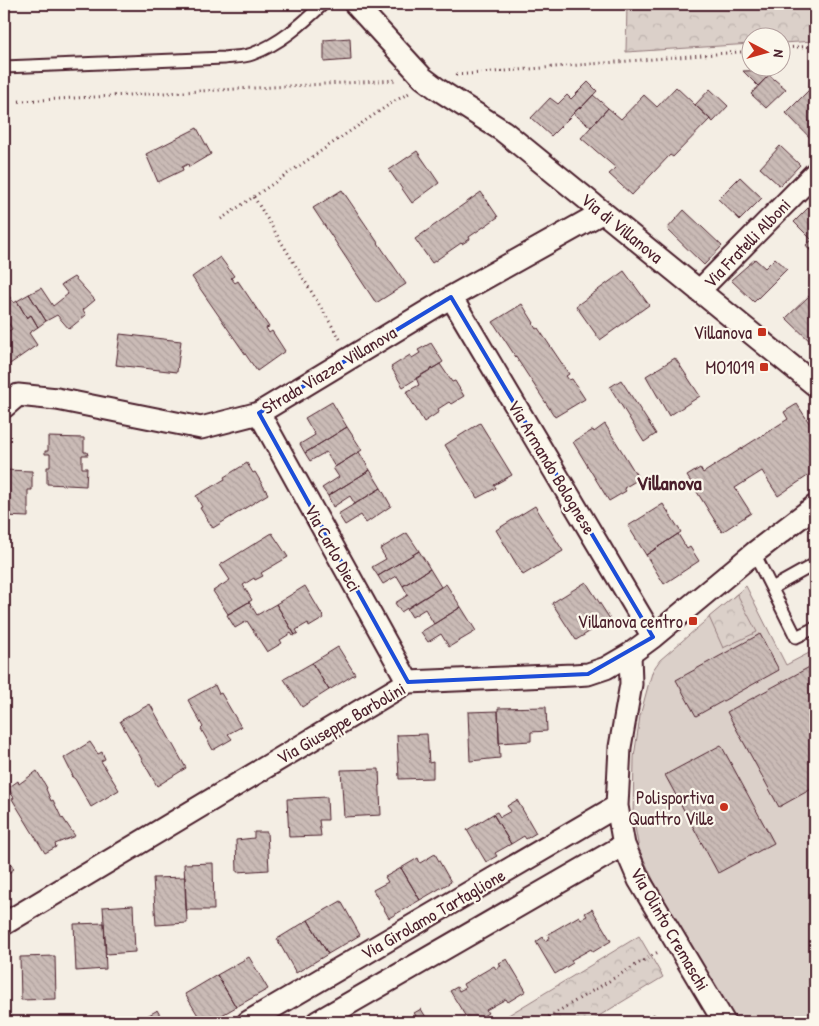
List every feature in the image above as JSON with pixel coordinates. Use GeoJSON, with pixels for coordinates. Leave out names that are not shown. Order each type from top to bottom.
{"type":"FeatureCollection","features":[{"type":"Feature","properties":{"kind":"street","name":"Via di Villanova"},"geometry":{"type":"LineString","coordinates":[[355,4],[426,80],[503,131],[815,385]]}},
{"type":"Feature","properties":{"kind":"street","name":"Via Fratelli Alboni"},"geometry":{"type":"LineString","coordinates":[[699,291],[815,173]]}},
{"type":"Feature","properties":{"kind":"street","name":"Strada Viazza Villanova"},"geometry":{"type":"LineString","coordinates":[[4,407],[18,395],[56,399],[201,428],[258,413],[451,297],[603,212]]}},
{"type":"Feature","properties":{"kind":"street","name":"Via Armando Bolognese"},"geometry":{"type":"LineString","coordinates":[[451,297],[653,636]]}},
{"type":"Feature","properties":{"kind":"street","name":"Via Carlo Dieci"},"geometry":{"type":"LineString","coordinates":[[258,413],[408,682]]}},
{"type":"Feature","properties":{"kind":"street","name":"Via Giuseppe Barbolini"},"geometry":{"type":"LineString","coordinates":[[4,924],[408,682],[588,674],[606,668],[630,654],[815,506]]}},
{"type":"Feature","properties":{"kind":"street","name":"Via Olinto Cremaschi"},"geometry":{"type":"LineString","coordinates":[[630,654],[631,684],[620,747],[617,806],[624,845],[639,880],[724,1022]]}},
{"type":"Feature","properties":{"kind":"street","name":"Via Girolamo Tartaglione"},"geometry":{"type":"LineString","coordinates":[[248,1022],[617,806]]}},
{"type":"Feature","properties":{"kind":"street","name":"Via Girolamo Tartaglione"},"geometry":{"type":"LineString","coordinates":[[317,1022],[624,845]]}},
{"type":"Feature","properties":{"kind":"lane"},"geometry":{"type":"LineString","coordinates":[[4,67],[224,58],[251,55],[279,41],[300,27],[323,4]]}},
{"type":"Feature","properties":{"kind":"lane"},"geometry":{"type":"LineString","coordinates":[[754,554],[796,637],[815,628]]}},
{"type":"Feature","properties":{"kind":"lane"},"geometry":{"type":"LineString","coordinates":[[772,588],[815,564]]}},
{"type":"Feature","properties":{"kind":"path"},"geometry":{"type":"LineString","coordinates":[[792,47],[815,46]]}},
{"type":"Feature","properties":{"kind":"path"},"geometry":{"type":"LineString","coordinates":[[4,102],[426,80],[742,52]]}},
{"type":"Feature","properties":{"kind":"path"},"geometry":{"type":"LineString","coordinates":[[220,219],[426,80]]}},
{"type":"Feature","properties":{"kind":"path"},"geometry":{"type":"LineString","coordinates":[[254,197],[352,358]]}},
{"type":"Feature","properties":{"kind":"path"},"geometry":{"type":"LineString","coordinates":[[540,1022],[676,941]]}},
{"type":"Feature","properties":{"kind":"highlighted area"},"geometry":{"type":"Polygon","coordinates":[[[451,297],[653,637],[588,674],[408,682],[259,413],[451,297]]]}},
{"type":"Feature","properties":{"kind":"green space"},"geometry":{"type":"Polygon","coordinates":[[[627,4],[815,4],[815,41],[792,42],[792,28],[742,28],[742,45],[626,52],[627,4]]]}},
{"type":"Feature","properties":{"kind":"green space","name":"Polisportiva Quattro Ville"},"geometry":{"type":"Polygon","coordinates":[[[746,586],[786,665],[815,650],[815,1022],[736,1022],[656,886],[639,849],[633,816],[634,757],[640,716],[653,670],[660,660],[746,586]]]}},
{"type":"Feature","properties":{"kind":"green space"},"geometry":{"type":"Polygon","coordinates":[[[737,594],[757,632],[723,648],[709,617],[737,594]]]}},
{"type":"Feature","properties":{"kind":"green space"},"geometry":{"type":"Polygon","coordinates":[[[639,936],[663,977],[589,1022],[497,1022],[639,936]]]}},
{"type":"Feature","properties":{"kind":"building"},"geometry":{"type":"Polygon","coordinates":[[[350,38],[351,60],[324,62],[324,40],[350,38]]]}},
{"type":"Feature","properties":{"kind":"building"},"geometry":{"type":"Polygon","coordinates":[[[750,78],[766,78],[758,86],[750,78]]]}},
{"type":"Feature","properties":{"kind":"building"},"geometry":{"type":"Polygon","coordinates":[[[766,78],[773,78],[786,89],[766,108],[751,94],[766,78]]]}},
{"type":"Feature","properties":{"kind":"building"},"geometry":{"type":"Polygon","coordinates":[[[588,82],[597,91],[551,136],[531,118],[550,98],[558,104],[567,95],[571,99],[588,82]]]}},
{"type":"Feature","properties":{"kind":"building"},"geometry":{"type":"Polygon","coordinates":[[[815,84],[815,143],[786,113],[815,84]]]}},
{"type":"Feature","properties":{"kind":"building"},"geometry":{"type":"Polygon","coordinates":[[[676,87],[710,119],[673,157],[670,155],[632,195],[609,174],[616,168],[581,138],[608,108],[621,119],[644,95],[657,107],[676,87]]]}},
{"type":"Feature","properties":{"kind":"building"},"geometry":{"type":"Polygon","coordinates":[[[710,89],[728,106],[713,122],[695,105],[710,89]]]}},
{"type":"Feature","properties":{"kind":"building"},"geometry":{"type":"Polygon","coordinates":[[[593,95],[608,108],[591,127],[573,113],[581,108],[593,95]]]}},
{"type":"Feature","properties":{"kind":"building"},"geometry":{"type":"Polygon","coordinates":[[[197,128],[211,154],[189,167],[188,164],[182,167],[183,170],[158,182],[146,154],[197,128]]]}},
{"type":"Feature","properties":{"kind":"building"},"geometry":{"type":"Polygon","coordinates":[[[780,146],[800,165],[780,186],[760,168],[780,146]]]}},
{"type":"Feature","properties":{"kind":"building"},"geometry":{"type":"Polygon","coordinates":[[[417,151],[439,183],[412,203],[389,170],[417,151]]]}},
{"type":"Feature","properties":{"kind":"building"},"geometry":{"type":"Polygon","coordinates":[[[740,177],[762,198],[740,220],[718,199],[740,177]]]}},
{"type":"Feature","properties":{"kind":"building"},"geometry":{"type":"Polygon","coordinates":[[[342,190],[406,284],[376,303],[313,208],[342,190]]]}},
{"type":"Feature","properties":{"kind":"building"},"geometry":{"type":"Polygon","coordinates":[[[481,192],[498,217],[469,237],[470,239],[432,263],[415,239],[481,192]]]}},
{"type":"Feature","properties":{"kind":"building"},"geometry":{"type":"Polygon","coordinates":[[[813,203],[815,206],[814,255],[806,245],[812,240],[794,222],[813,203]]]}},
{"type":"Feature","properties":{"kind":"building"},"geometry":{"type":"Polygon","coordinates":[[[684,210],[722,246],[704,265],[667,229],[684,210]]]}},
{"type":"Feature","properties":{"kind":"building"},"geometry":{"type":"Polygon","coordinates":[[[220,257],[234,276],[231,278],[235,283],[238,281],[269,327],[266,328],[269,333],[272,331],[285,351],[257,371],[192,277],[220,257]]]}},
{"type":"Feature","properties":{"kind":"building"},"geometry":{"type":"Polygon","coordinates":[[[775,258],[787,269],[754,302],[731,280],[755,259],[765,268],[775,258]]]}},
{"type":"Feature","properties":{"kind":"building"},"geometry":{"type":"Polygon","coordinates":[[[624,271],[649,305],[600,340],[576,306],[624,271]]]}},
{"type":"Feature","properties":{"kind":"building"},"geometry":{"type":"Polygon","coordinates":[[[74,277],[95,300],[83,310],[86,315],[69,329],[57,315],[46,321],[29,294],[41,288],[53,306],[68,294],[61,285],[74,277]]]}},
{"type":"Feature","properties":{"kind":"building"},"geometry":{"type":"Polygon","coordinates":[[[4,289],[14,303],[17,301],[27,318],[31,315],[38,327],[29,333],[37,345],[7,366],[4,360],[4,334],[12,329],[4,316],[4,289]]]}},
{"type":"Feature","properties":{"kind":"building"},"geometry":{"type":"Polygon","coordinates":[[[29,294],[46,321],[38,327],[31,315],[27,318],[17,301],[29,294]]]}},
{"type":"Feature","properties":{"kind":"building"},"geometry":{"type":"Polygon","coordinates":[[[809,296],[815,302],[815,346],[786,318],[809,296]]]}},
{"type":"Feature","properties":{"kind":"building"},"geometry":{"type":"Polygon","coordinates":[[[522,304],[536,329],[538,328],[569,374],[566,376],[569,380],[572,379],[585,399],[555,417],[493,322],[522,304]]]}},
{"type":"Feature","properties":{"kind":"building"},"geometry":{"type":"Polygon","coordinates":[[[120,334],[181,341],[177,372],[116,365],[120,334]]]}},
{"type":"Feature","properties":{"kind":"building"},"geometry":{"type":"Polygon","coordinates":[[[431,343],[443,362],[403,387],[391,367],[410,355],[412,358],[420,353],[418,350],[431,343]]]}},
{"type":"Feature","properties":{"kind":"building"},"geometry":{"type":"Polygon","coordinates":[[[675,358],[700,396],[669,416],[646,376],[675,358]]]}},
{"type":"Feature","properties":{"kind":"building"},"geometry":{"type":"Polygon","coordinates":[[[440,364],[452,382],[455,381],[464,396],[438,409],[439,412],[424,422],[406,392],[419,385],[416,378],[440,364]]]}},
{"type":"Feature","properties":{"kind":"building"},"geometry":{"type":"Polygon","coordinates":[[[621,380],[656,434],[644,442],[610,387],[621,380]]]}},
{"type":"Feature","properties":{"kind":"building"},"geometry":{"type":"Polygon","coordinates":[[[332,402],[347,427],[305,453],[300,444],[315,435],[305,418],[332,402]]]}},
{"type":"Feature","properties":{"kind":"building"},"geometry":{"type":"Polygon","coordinates":[[[797,404],[815,432],[815,471],[778,496],[762,471],[735,488],[751,513],[722,532],[687,476],[700,468],[703,473],[788,419],[784,412],[797,404]]]}},
{"type":"Feature","properties":{"kind":"building"},"geometry":{"type":"Polygon","coordinates":[[[480,423],[512,475],[494,485],[496,488],[477,498],[445,445],[480,423]]]}},
{"type":"Feature","properties":{"kind":"building"},"geometry":{"type":"Polygon","coordinates":[[[605,424],[639,479],[624,488],[626,491],[609,501],[573,442],[593,430],[594,432],[605,424]]]}},
{"type":"Feature","properties":{"kind":"building"},"geometry":{"type":"Polygon","coordinates":[[[347,427],[362,450],[335,467],[326,452],[310,461],[305,453],[347,427]]]}},
{"type":"Feature","properties":{"kind":"building"},"geometry":{"type":"Polygon","coordinates":[[[48,437],[84,438],[84,452],[87,452],[88,455],[82,455],[82,468],[87,468],[86,486],[47,484],[47,467],[50,467],[50,454],[45,454],[45,451],[48,451],[48,437]]]}},
{"type":"Feature","properties":{"kind":"building"},"geometry":{"type":"Polygon","coordinates":[[[359,452],[370,470],[328,496],[322,488],[339,477],[333,468],[359,452]]]}},
{"type":"Feature","properties":{"kind":"building"},"geometry":{"type":"Polygon","coordinates":[[[247,463],[253,473],[255,472],[268,494],[213,528],[200,508],[202,507],[196,496],[247,463]]]}},
{"type":"Feature","properties":{"kind":"building"},"geometry":{"type":"Polygon","coordinates":[[[4,470],[32,471],[32,490],[28,490],[28,517],[4,516],[4,470]]]}},
{"type":"Feature","properties":{"kind":"building"},"geometry":{"type":"Polygon","coordinates":[[[370,470],[381,488],[355,504],[350,496],[333,507],[328,496],[370,470]]]}},
{"type":"Feature","properties":{"kind":"building"},"geometry":{"type":"Polygon","coordinates":[[[381,488],[391,506],[366,523],[361,515],[345,525],[338,514],[381,488]]]}},
{"type":"Feature","properties":{"kind":"building"},"geometry":{"type":"Polygon","coordinates":[[[663,504],[681,532],[646,555],[628,526],[663,504]]]}},
{"type":"Feature","properties":{"kind":"building"},"geometry":{"type":"Polygon","coordinates":[[[535,506],[563,551],[523,575],[496,530],[535,506]]]}},
{"type":"Feature","properties":{"kind":"building"},"geometry":{"type":"Polygon","coordinates":[[[272,533],[288,557],[261,573],[263,576],[255,580],[254,578],[243,585],[252,600],[228,614],[213,591],[230,580],[220,565],[272,533]]]}},
{"type":"Feature","properties":{"kind":"building"},"geometry":{"type":"Polygon","coordinates":[[[407,533],[419,551],[378,576],[372,567],[386,559],[380,549],[407,533]]]}},
{"type":"Feature","properties":{"kind":"building"},"geometry":{"type":"Polygon","coordinates":[[[678,534],[687,549],[690,547],[699,561],[664,584],[646,555],[678,534]]]}},
{"type":"Feature","properties":{"kind":"building"},"geometry":{"type":"Polygon","coordinates":[[[419,551],[430,569],[403,586],[397,576],[383,584],[378,576],[419,551]]]}},
{"type":"Feature","properties":{"kind":"building"},"geometry":{"type":"Polygon","coordinates":[[[430,569],[441,587],[401,612],[395,603],[408,595],[403,586],[430,569]]]}},
{"type":"Feature","properties":{"kind":"building"},"geometry":{"type":"Polygon","coordinates":[[[586,582],[610,619],[576,640],[552,603],[586,582]]]}},
{"type":"Feature","properties":{"kind":"building"},"geometry":{"type":"Polygon","coordinates":[[[446,584],[461,607],[434,624],[425,609],[412,617],[407,609],[446,584]]]}},
{"type":"Feature","properties":{"kind":"building"},"geometry":{"type":"Polygon","coordinates":[[[305,586],[324,618],[309,627],[308,623],[296,630],[298,633],[295,635],[276,604],[305,586]]]}},
{"type":"Feature","properties":{"kind":"building"},"geometry":{"type":"Polygon","coordinates":[[[249,602],[257,615],[276,604],[295,635],[293,636],[291,633],[280,640],[282,643],[267,652],[247,621],[235,628],[227,615],[249,602]]]}},
{"type":"Feature","properties":{"kind":"building"},"geometry":{"type":"Polygon","coordinates":[[[461,607],[476,631],[449,647],[441,634],[428,642],[421,632],[461,607]]]}},
{"type":"Feature","properties":{"kind":"building"},"geometry":{"type":"Polygon","coordinates":[[[760,634],[779,670],[696,716],[676,680],[760,634]]]}},
{"type":"Feature","properties":{"kind":"building"},"geometry":{"type":"Polygon","coordinates":[[[338,647],[355,674],[329,690],[312,663],[338,647]]]}},
{"type":"Feature","properties":{"kind":"building"},"geometry":{"type":"Polygon","coordinates":[[[312,663],[329,690],[302,707],[284,679],[312,663]]]}},
{"type":"Feature","properties":{"kind":"building"},"geometry":{"type":"Polygon","coordinates":[[[815,664],[815,787],[779,807],[727,712],[815,664]]]}},
{"type":"Feature","properties":{"kind":"building"},"geometry":{"type":"Polygon","coordinates":[[[215,685],[241,727],[228,734],[232,739],[213,750],[188,700],[215,685]]]}},
{"type":"Feature","properties":{"kind":"building"},"geometry":{"type":"Polygon","coordinates":[[[150,704],[186,768],[157,786],[120,721],[150,704]]]}},
{"type":"Feature","properties":{"kind":"building"},"geometry":{"type":"Polygon","coordinates":[[[546,707],[547,731],[531,732],[531,741],[499,743],[498,708],[546,707]]]}},
{"type":"Feature","properties":{"kind":"building"},"geometry":{"type":"Polygon","coordinates":[[[498,711],[500,758],[470,761],[468,712],[498,711]]]}},
{"type":"Feature","properties":{"kind":"building"},"geometry":{"type":"Polygon","coordinates":[[[427,734],[429,763],[433,762],[433,778],[399,779],[397,735],[427,734]]]}},
{"type":"Feature","properties":{"kind":"building"},"geometry":{"type":"Polygon","coordinates":[[[90,742],[98,754],[102,752],[105,759],[101,761],[119,790],[91,807],[75,779],[71,776],[73,776],[64,758],[90,742]]]}},
{"type":"Feature","properties":{"kind":"building"},"geometry":{"type":"Polygon","coordinates":[[[721,745],[774,843],[718,873],[665,775],[721,745]]]}},
{"type":"Feature","properties":{"kind":"building"},"geometry":{"type":"Polygon","coordinates":[[[379,769],[381,815],[344,817],[341,770],[379,769]]]}},
{"type":"Feature","properties":{"kind":"building"},"geometry":{"type":"Polygon","coordinates":[[[37,771],[47,788],[51,801],[53,800],[62,819],[75,836],[55,844],[56,847],[45,853],[12,799],[14,798],[8,788],[18,781],[19,784],[37,771]]]}},
{"type":"Feature","properties":{"kind":"building"},"geometry":{"type":"Polygon","coordinates":[[[327,797],[328,820],[319,820],[321,836],[289,837],[287,799],[327,797]]]}},
{"type":"Feature","properties":{"kind":"building"},"geometry":{"type":"Polygon","coordinates":[[[517,800],[536,833],[526,839],[524,836],[511,844],[493,814],[497,812],[500,817],[511,811],[507,806],[517,800]]]}},
{"type":"Feature","properties":{"kind":"building"},"geometry":{"type":"Polygon","coordinates":[[[493,814],[511,844],[495,853],[497,856],[486,862],[467,830],[493,814]]]}},
{"type":"Feature","properties":{"kind":"building"},"geometry":{"type":"Polygon","coordinates":[[[254,832],[267,832],[269,870],[237,872],[236,840],[254,838],[254,832]]]}},
{"type":"Feature","properties":{"kind":"building"},"geometry":{"type":"Polygon","coordinates":[[[4,852],[14,869],[4,876],[4,852]]]}},
{"type":"Feature","properties":{"kind":"building"},"geometry":{"type":"Polygon","coordinates":[[[435,854],[451,882],[420,900],[401,868],[418,858],[420,863],[435,854]]]}},
{"type":"Feature","properties":{"kind":"building"},"geometry":{"type":"Polygon","coordinates":[[[213,863],[214,910],[186,910],[184,864],[213,863]]]}},
{"type":"Feature","properties":{"kind":"building"},"geometry":{"type":"Polygon","coordinates":[[[401,868],[420,900],[389,918],[373,890],[388,882],[385,877],[401,868]]]}},
{"type":"Feature","properties":{"kind":"building"},"geometry":{"type":"Polygon","coordinates":[[[185,877],[187,923],[156,925],[153,878],[185,877]]]}},
{"type":"Feature","properties":{"kind":"building"},"geometry":{"type":"Polygon","coordinates":[[[341,901],[360,935],[328,954],[308,920],[341,901]]]}},
{"type":"Feature","properties":{"kind":"building"},"geometry":{"type":"Polygon","coordinates":[[[133,905],[135,952],[106,954],[103,907],[133,905]]]}},
{"type":"Feature","properties":{"kind":"building"},"geometry":{"type":"Polygon","coordinates":[[[592,909],[611,941],[593,952],[591,949],[571,960],[573,963],[555,974],[536,942],[543,937],[545,941],[550,938],[548,934],[579,916],[581,919],[587,916],[585,913],[592,909]]]}},
{"type":"Feature","properties":{"kind":"building"},"geometry":{"type":"Polygon","coordinates":[[[308,920],[328,954],[296,973],[277,939],[308,920]]]}},
{"type":"Feature","properties":{"kind":"building"},"geometry":{"type":"Polygon","coordinates":[[[104,923],[106,969],[76,971],[74,924],[104,923]]]}},
{"type":"Feature","properties":{"kind":"building"},"geometry":{"type":"Polygon","coordinates":[[[55,956],[56,999],[21,1000],[20,957],[55,956]]]}},
{"type":"Feature","properties":{"kind":"building"},"geometry":{"type":"Polygon","coordinates":[[[249,957],[268,989],[236,1007],[217,975],[249,957]]]}},
{"type":"Feature","properties":{"kind":"building"},"geometry":{"type":"Polygon","coordinates":[[[507,959],[526,991],[508,1002],[506,999],[486,1010],[488,1013],[473,1022],[469,1022],[450,991],[457,987],[459,991],[465,988],[463,984],[494,966],[496,969],[501,966],[499,963],[507,959]]]}},
{"type":"Feature","properties":{"kind":"building"},"geometry":{"type":"Polygon","coordinates":[[[217,975],[236,1007],[210,1022],[202,1022],[185,994],[217,975]]]}},
{"type":"Feature","properties":{"kind":"building"},"geometry":{"type":"Polygon","coordinates":[[[421,1009],[429,1022],[398,1022],[408,1016],[410,1019],[416,1016],[414,1013],[421,1009]]]}},
{"type":"Feature","properties":{"kind":"building"},"geometry":{"type":"Polygon","coordinates":[[[156,1011],[164,1022],[136,1022],[156,1011]]]}},
{"type":"Feature","properties":{"kind":"building"},"geometry":{"type":"Polygon","coordinates":[[[654,1014],[658,1022],[640,1022],[654,1014]]]}},
{"type":"Feature","properties":{"kind":"place","name":"Villanova"},"geometry":{"type":"Point","coordinates":[762,332]}},
{"type":"Feature","properties":{"kind":"place","name":"MO1019"},"geometry":{"type":"Point","coordinates":[764,367]}},
{"type":"Feature","properties":{"kind":"place","name":"Villanova centro"},"geometry":{"type":"Point","coordinates":[693,621]}},
{"type":"Feature","properties":{"kind":"place","name":"Polisportiva Quattro Ville"},"geometry":{"type":"Point","coordinates":[724,807]}},
{"type":"Feature","properties":{"kind":"district","name":"Villanova"},"geometry":{"type":"Point","coordinates":[669,482]}}]}
